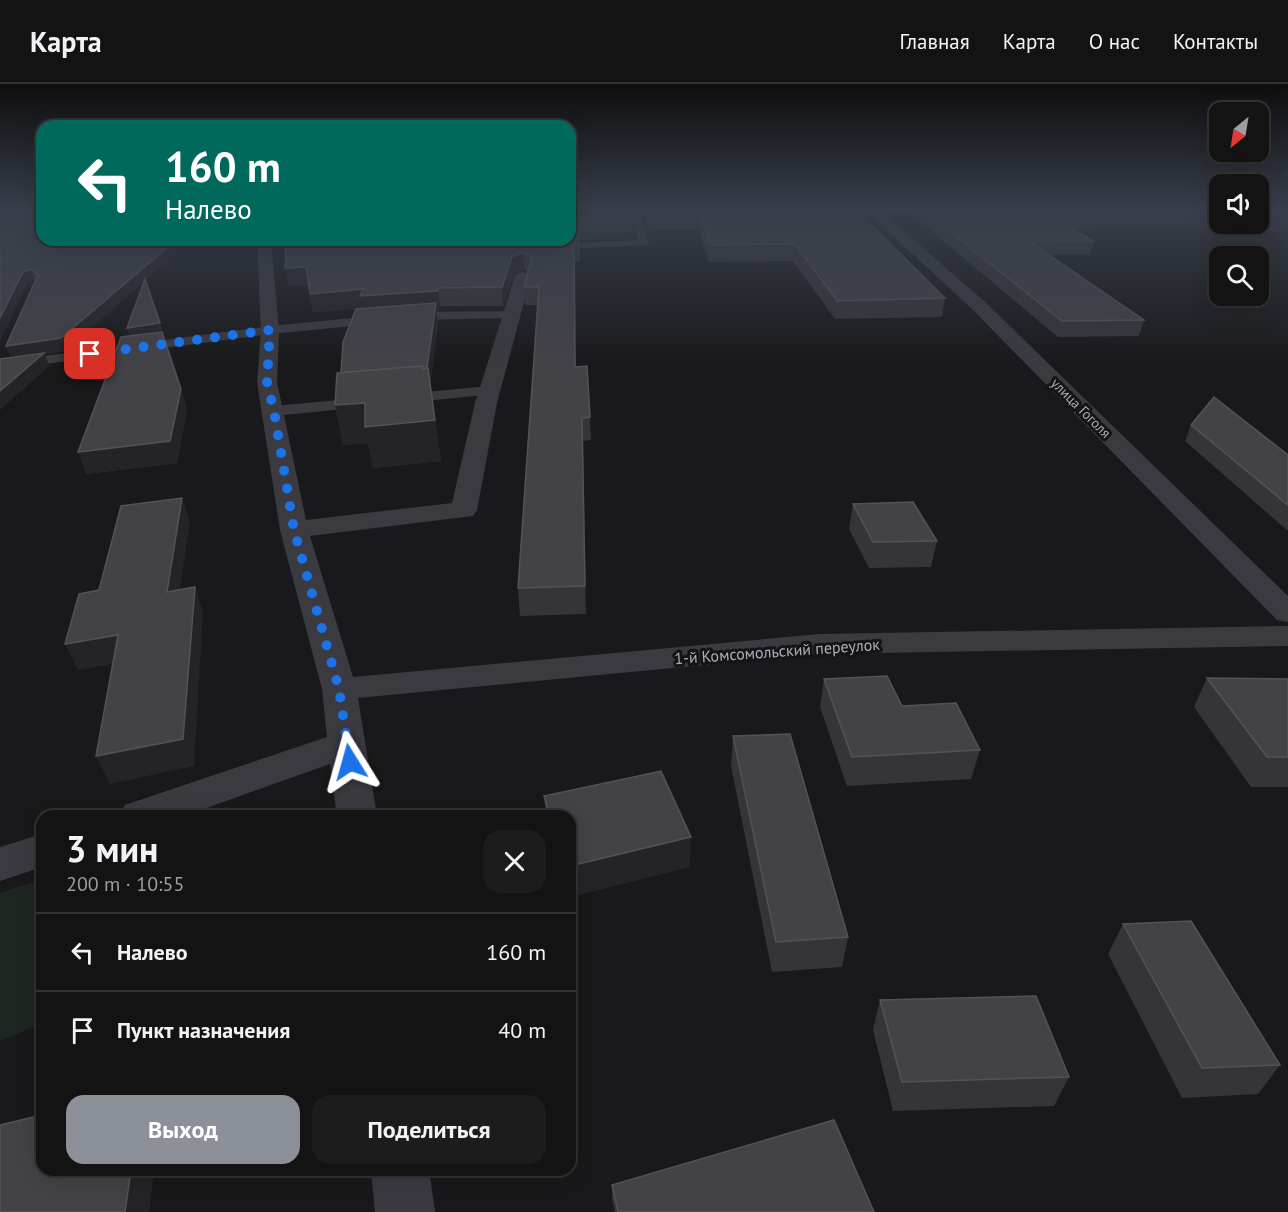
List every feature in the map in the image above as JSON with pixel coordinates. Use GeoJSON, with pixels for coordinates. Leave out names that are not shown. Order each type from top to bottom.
{"type":"FeatureCollection","features":[{"type":"Feature","properties":{"kind":"street"},"geometry":{"type":"LineString","coordinates":[[265,261],[270,330],[267,382],[294,530],[339,689],[356,810]]}},
{"type":"Feature","properties":{"kind":"street","name":"улица Гоголя"},"geometry":{"type":"LineString","coordinates":[[928,261],[978,305],[1288,613]]}},
{"type":"Feature","properties":{"kind":"street"},"geometry":{"type":"LineString","coordinates":[[294,530],[464,510],[490,391],[523,276]]}},
{"type":"Feature","properties":{"kind":"street","name":"1-й Комсомольский переулок"},"geometry":{"type":"LineString","coordinates":[[339,689],[820,644],[1288,636]]}},
{"type":"Feature","properties":{"kind":"street"},"geometry":{"type":"LineString","coordinates":[[156,810],[348,744]]}},
{"type":"Feature","properties":{"kind":"street"},"geometry":{"type":"LineString","coordinates":[[0,864],[36,852]]}},
{"type":"Feature","properties":{"kind":"street"},"geometry":{"type":"LineString","coordinates":[[401,1176],[405,1212]]}},
{"type":"Feature","properties":{"kind":"lane"},"geometry":{"type":"LineString","coordinates":[[2,360],[416,316],[512,315]]}},
{"type":"Feature","properties":{"kind":"lane"},"geometry":{"type":"LineString","coordinates":[[274,411],[490,391]]}},
{"type":"Feature","properties":{"kind":"shaded area"},"geometry":{"type":"Polygon","coordinates":[[[36,881],[36,1026],[0,1041],[0,893],[36,881]]]}},
{"type":"Feature","properties":{"kind":"building"},"geometry":{"type":"Polygon","coordinates":[[[0,261],[152,261],[61,338],[6,346],[38,275],[31,269],[23,272],[0,318],[0,261]]]}},
{"type":"Feature","properties":{"kind":"building"},"geometry":{"type":"Polygon","coordinates":[[[285,261],[511,261],[502,287],[438,288],[437,291],[360,296],[363,289],[310,294],[306,267],[285,268],[285,261]]]}},
{"type":"Feature","properties":{"kind":"building"},"geometry":{"type":"Polygon","coordinates":[[[531,261],[574,261],[575,367],[587,366],[590,417],[582,418],[585,586],[518,588],[539,287],[524,287],[531,261]]]}},
{"type":"Feature","properties":{"kind":"building"},"geometry":{"type":"Polygon","coordinates":[[[807,261],[907,261],[945,298],[837,301],[807,261]]]}},
{"type":"Feature","properties":{"kind":"building"},"geometry":{"type":"Polygon","coordinates":[[[986,261],[1057,261],[1144,320],[1062,321],[986,261]]]}},
{"type":"Feature","properties":{"kind":"building"},"geometry":{"type":"Polygon","coordinates":[[[145,279],[160,323],[127,328],[145,279]]]}},
{"type":"Feature","properties":{"kind":"building"},"geometry":{"type":"Polygon","coordinates":[[[436,303],[427,368],[423,369],[422,366],[341,373],[343,342],[356,309],[436,303]]]}},
{"type":"Feature","properties":{"kind":"building"},"geometry":{"type":"Polygon","coordinates":[[[162,332],[181,389],[170,441],[78,452],[121,337],[162,332]]]}},
{"type":"Feature","properties":{"kind":"building"},"geometry":{"type":"Polygon","coordinates":[[[44,353],[0,391],[0,359],[44,353]]]}},
{"type":"Feature","properties":{"kind":"building"},"geometry":{"type":"Polygon","coordinates":[[[422,366],[422,369],[428,368],[435,420],[365,427],[365,403],[335,405],[337,373],[422,366]]]}},
{"type":"Feature","properties":{"kind":"building"},"geometry":{"type":"Polygon","coordinates":[[[1214,397],[1288,455],[1288,505],[1191,425],[1214,397]]]}},
{"type":"Feature","properties":{"kind":"building"},"geometry":{"type":"Polygon","coordinates":[[[182,498],[167,592],[195,587],[183,739],[96,756],[118,635],[65,644],[79,594],[99,590],[121,506],[182,498]]]}},
{"type":"Feature","properties":{"kind":"building"},"geometry":{"type":"Polygon","coordinates":[[[913,502],[937,541],[873,542],[853,504],[913,502]]]}},
{"type":"Feature","properties":{"kind":"building"},"geometry":{"type":"Polygon","coordinates":[[[887,676],[902,706],[956,703],[980,750],[852,757],[824,679],[887,676]]]}},
{"type":"Feature","properties":{"kind":"building"},"geometry":{"type":"Polygon","coordinates":[[[1207,678],[1288,679],[1288,757],[1267,757],[1207,678]]]}},
{"type":"Feature","properties":{"kind":"building"},"geometry":{"type":"Polygon","coordinates":[[[790,734],[848,937],[776,942],[733,736],[790,734]]]}},
{"type":"Feature","properties":{"kind":"building"},"geometry":{"type":"Polygon","coordinates":[[[661,771],[691,837],[576,865],[576,810],[548,810],[544,796],[661,771]]]}},
{"type":"Feature","properties":{"kind":"building"},"geometry":{"type":"Polygon","coordinates":[[[1191,921],[1280,1065],[1202,1068],[1123,924],[1191,921]]]}},
{"type":"Feature","properties":{"kind":"building"},"geometry":{"type":"Polygon","coordinates":[[[1036,996],[1069,1077],[902,1082],[880,1000],[1036,996]]]}},
{"type":"Feature","properties":{"kind":"building"},"geometry":{"type":"Polygon","coordinates":[[[36,1116],[36,1176],[130,1176],[125,1212],[0,1212],[0,1125],[36,1116]]]}},
{"type":"Feature","properties":{"kind":"building"},"geometry":{"type":"Polygon","coordinates":[[[834,1120],[874,1212],[618,1212],[612,1185],[834,1120]]]}},
{"type":"Feature","properties":{"kind":"route"},"geometry":{"type":"LineString","coordinates":[[90,354],[270,330],[267,382],[294,530],[339,689],[350,762]]}}]}
